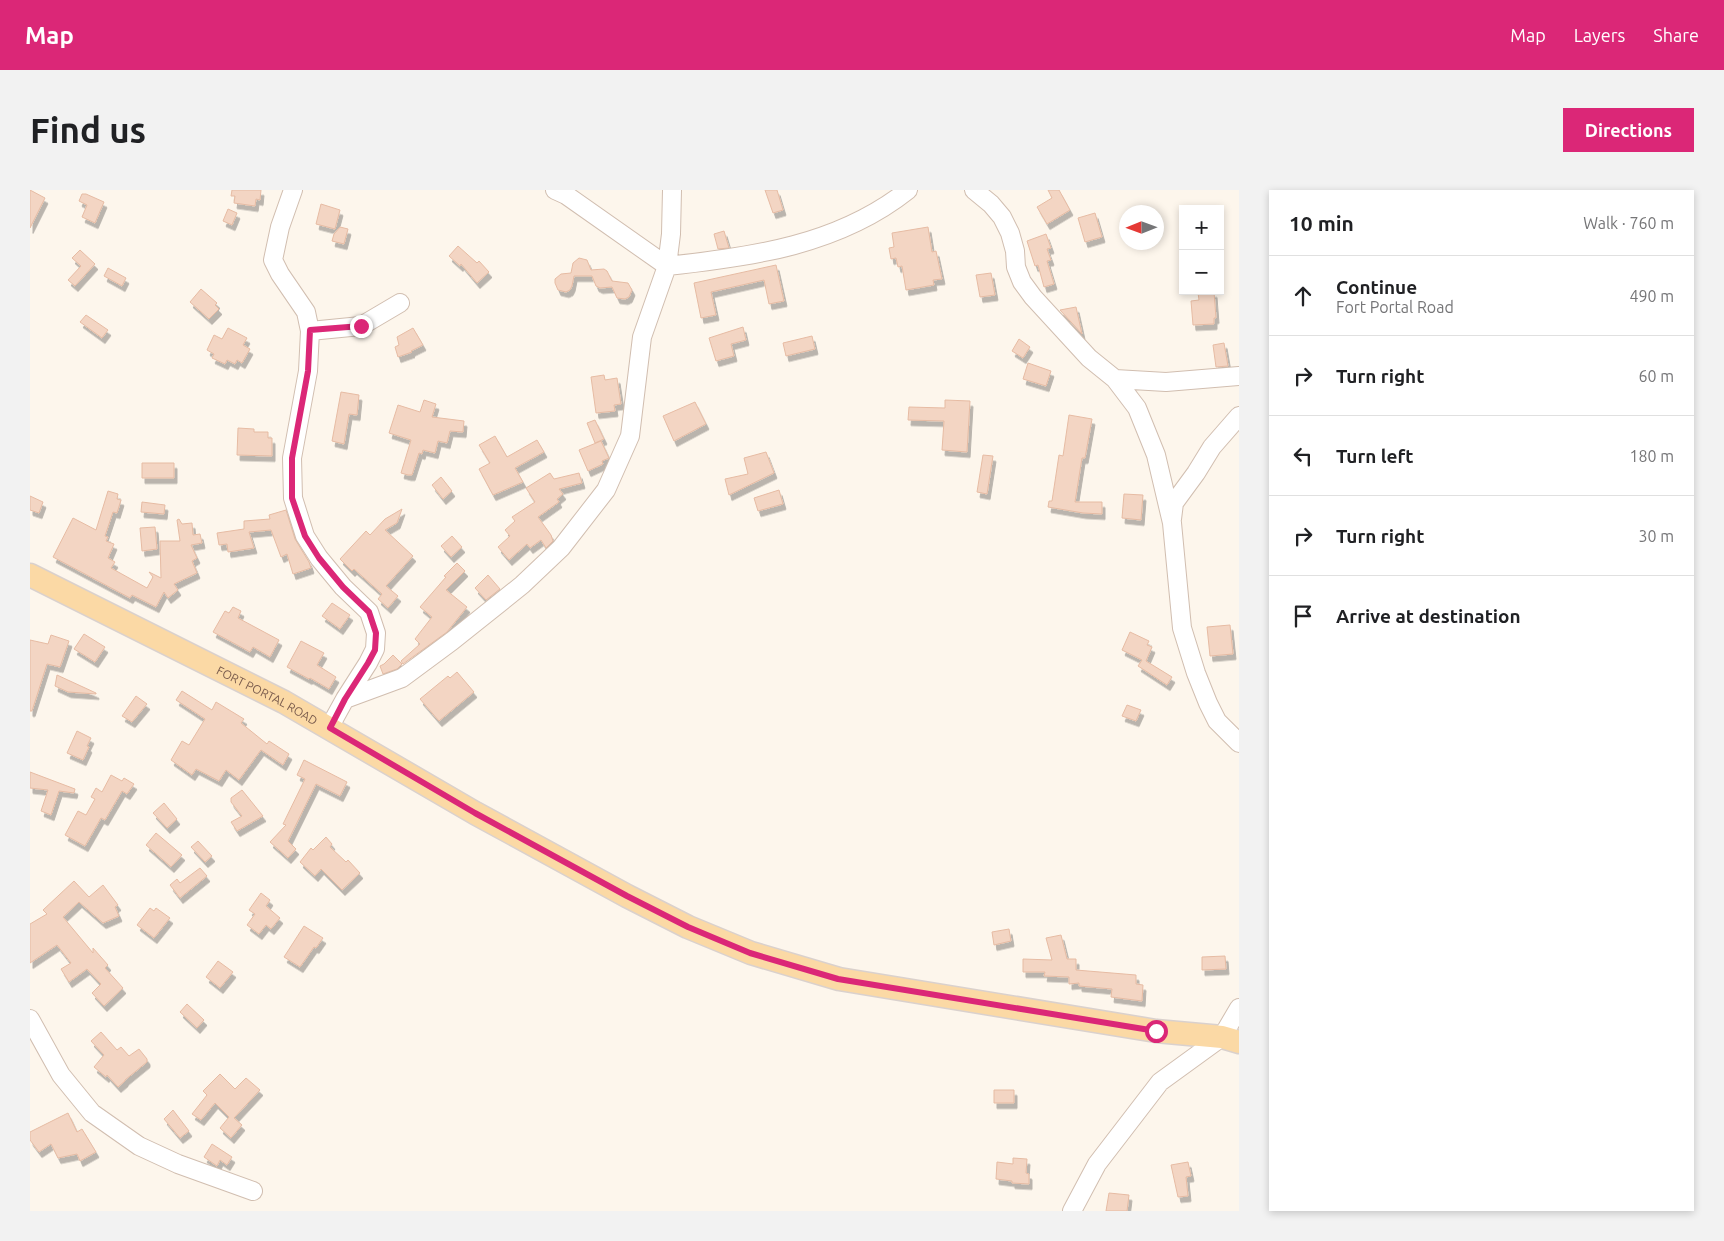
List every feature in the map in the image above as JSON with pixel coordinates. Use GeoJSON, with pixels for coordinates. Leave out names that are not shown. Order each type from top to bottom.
{"type":"FeatureCollection","features":[{"type":"Feature","properties":{"kind":"main road","name":"FORT PORTAL ROAD"},"geometry":{"type":"LineString","coordinates":[[30,575],[284,702],[475,813],[619,891],[688,927],[750,953],[838,979],[1156,1031],[1231,1039]]}},
{"type":"Feature","properties":{"kind":"street"},"geometry":{"type":"LineString","coordinates":[[293,190],[280,227],[273,260],[280,274],[306,312],[310,330],[308,371],[292,458],[292,498],[305,536],[314,551],[343,587],[369,612],[376,633],[375,650],[330,728]]}},
{"type":"Feature","properties":{"kind":"street"},"geometry":{"type":"LineString","coordinates":[[555,190],[566,195],[667,266],[723,260],[772,251],[834,233],[870,217],[908,190]]}},
{"type":"Feature","properties":{"kind":"street"},"geometry":{"type":"LineString","coordinates":[[345,699],[402,678],[499,604],[561,548],[606,490],[630,436],[642,338],[667,266],[671,234],[672,190]]}},
{"type":"Feature","properties":{"kind":"street"},"geometry":{"type":"LineString","coordinates":[[974,190],[991,204],[1002,217],[1010,233],[1016,267],[1022,282],[1033,297],[1089,358],[1115,378],[1137,408],[1156,455],[1172,523],[1182,628],[1196,673],[1208,703],[1217,721],[1239,744]]}},
{"type":"Feature","properties":{"kind":"street"},"geometry":{"type":"LineString","coordinates":[[310,330],[361,326],[400,302]]}},
{"type":"Feature","properties":{"kind":"street"},"geometry":{"type":"LineString","coordinates":[[1115,378],[1166,382],[1239,376]]}},
{"type":"Feature","properties":{"kind":"street"},"geometry":{"type":"LineString","coordinates":[[1172,523],[1174,502],[1196,473],[1212,447],[1239,416]]}},
{"type":"Feature","properties":{"kind":"street"},"geometry":{"type":"LineString","coordinates":[[1072,1211],[1097,1164],[1160,1082],[1231,1039],[1239,1008]]}},
{"type":"Feature","properties":{"kind":"street"},"geometry":{"type":"LineString","coordinates":[[30,1019],[62,1075],[92,1113],[139,1146],[178,1164],[253,1191]]}},
{"type":"Feature","properties":{"kind":"building"},"geometry":{"type":"Polygon","coordinates":[[[30,190],[45,198],[30,228],[30,190]]]}},
{"type":"Feature","properties":{"kind":"building"},"geometry":{"type":"Polygon","coordinates":[[[232,190],[261,190],[260,200],[256,199],[255,206],[234,203],[235,196],[231,196],[232,190]]]}},
{"type":"Feature","properties":{"kind":"building"},"geometry":{"type":"Polygon","coordinates":[[[765,190],[777,190],[783,210],[773,213],[765,190]]]}},
{"type":"Feature","properties":{"kind":"building"},"geometry":{"type":"Polygon","coordinates":[[[1048,190],[1059,190],[1070,210],[1047,224],[1037,207],[1052,198],[1048,190]]]}},
{"type":"Feature","properties":{"kind":"building"},"geometry":{"type":"Polygon","coordinates":[[[82,194],[104,202],[95,223],[82,217],[87,205],[79,201],[82,194]]]}},
{"type":"Feature","properties":{"kind":"building"},"geometry":{"type":"Polygon","coordinates":[[[321,204],[340,210],[335,229],[316,224],[321,204]]]}},
{"type":"Feature","properties":{"kind":"building"},"geometry":{"type":"Polygon","coordinates":[[[228,209],[237,213],[232,225],[223,221],[228,209]]]}},
{"type":"Feature","properties":{"kind":"building"},"geometry":{"type":"Polygon","coordinates":[[[1095,213],[1102,237],[1085,242],[1078,218],[1095,213]]]}},
{"type":"Feature","properties":{"kind":"building"},"geometry":{"type":"Polygon","coordinates":[[[340,227],[348,229],[344,244],[332,241],[334,234],[340,227]]]}},
{"type":"Feature","properties":{"kind":"building"},"geometry":{"type":"Polygon","coordinates":[[[928,227],[932,252],[936,251],[942,279],[933,280],[934,285],[906,290],[902,266],[898,267],[896,258],[891,259],[889,248],[894,247],[892,233],[928,227]]]}},
{"type":"Feature","properties":{"kind":"building"},"geometry":{"type":"Polygon","coordinates":[[[724,231],[729,248],[718,249],[714,234],[724,231]]]}},
{"type":"Feature","properties":{"kind":"building"},"geometry":{"type":"Polygon","coordinates":[[[1046,234],[1051,248],[1047,249],[1051,260],[1047,261],[1054,284],[1044,287],[1038,265],[1035,266],[1027,241],[1046,234]]]}},
{"type":"Feature","properties":{"kind":"building"},"geometry":{"type":"Polygon","coordinates":[[[458,246],[477,263],[479,261],[489,272],[477,283],[461,264],[460,266],[449,256],[458,246]]]}},
{"type":"Feature","properties":{"kind":"building"},"geometry":{"type":"Polygon","coordinates":[[[80,250],[95,264],[75,286],[68,280],[81,266],[72,258],[80,250]]]}},
{"type":"Feature","properties":{"kind":"building"},"geometry":{"type":"Polygon","coordinates":[[[579,258],[587,260],[591,270],[604,269],[607,271],[612,281],[628,283],[632,290],[629,297],[625,299],[617,298],[612,287],[600,288],[596,286],[592,276],[574,276],[570,290],[566,292],[558,290],[555,279],[561,274],[571,273],[573,263],[579,258]]]}},
{"type":"Feature","properties":{"kind":"building"},"geometry":{"type":"Polygon","coordinates":[[[776,265],[784,301],[769,304],[764,280],[711,292],[716,315],[701,318],[694,283],[776,265]]]}},
{"type":"Feature","properties":{"kind":"building"},"geometry":{"type":"Polygon","coordinates":[[[108,268],[126,278],[122,286],[104,276],[108,268]]]}},
{"type":"Feature","properties":{"kind":"building"},"geometry":{"type":"Polygon","coordinates":[[[991,273],[995,295],[980,297],[976,275],[991,273]]]}},
{"type":"Feature","properties":{"kind":"building"},"geometry":{"type":"Polygon","coordinates":[[[201,289],[217,303],[215,305],[219,309],[209,319],[190,302],[201,289]]]}},
{"type":"Feature","properties":{"kind":"building"},"geometry":{"type":"Polygon","coordinates":[[[1198,295],[1214,295],[1216,318],[1214,318],[1214,324],[1193,325],[1191,301],[1199,300],[1198,295]]]}},
{"type":"Feature","properties":{"kind":"building"},"geometry":{"type":"Polygon","coordinates":[[[1076,307],[1082,334],[1060,310],[1076,307]]]}},
{"type":"Feature","properties":{"kind":"building"},"geometry":{"type":"Polygon","coordinates":[[[86,315],[108,330],[102,338],[80,322],[86,315]]]}},
{"type":"Feature","properties":{"kind":"building"},"geometry":{"type":"Polygon","coordinates":[[[743,327],[746,340],[731,344],[734,356],[716,361],[709,338],[743,327]]]}},
{"type":"Feature","properties":{"kind":"building"},"geometry":{"type":"Polygon","coordinates":[[[228,328],[247,338],[243,345],[250,349],[242,363],[237,360],[235,364],[227,360],[225,364],[212,358],[214,354],[207,350],[214,335],[222,339],[228,328]]]}},
{"type":"Feature","properties":{"kind":"building"},"geometry":{"type":"Polygon","coordinates":[[[413,328],[423,345],[412,352],[398,357],[395,347],[399,345],[397,337],[413,328]]]}},
{"type":"Feature","properties":{"kind":"building"},"geometry":{"type":"Polygon","coordinates":[[[812,336],[815,349],[786,356],[783,343],[812,336]]]}},
{"type":"Feature","properties":{"kind":"building"},"geometry":{"type":"Polygon","coordinates":[[[1019,339],[1030,347],[1023,358],[1012,351],[1019,339]]]}},
{"type":"Feature","properties":{"kind":"building"},"geometry":{"type":"Polygon","coordinates":[[[1224,343],[1228,366],[1216,367],[1213,345],[1224,343]]]}},
{"type":"Feature","properties":{"kind":"building"},"geometry":{"type":"Polygon","coordinates":[[[1028,363],[1051,371],[1046,386],[1023,379],[1028,363]]]}},
{"type":"Feature","properties":{"kind":"building"},"geometry":{"type":"Polygon","coordinates":[[[604,375],[605,380],[617,378],[621,404],[614,405],[615,411],[596,413],[591,377],[604,375]]]}},
{"type":"Feature","properties":{"kind":"building"},"geometry":{"type":"Polygon","coordinates":[[[341,392],[359,395],[357,415],[349,414],[344,444],[332,441],[341,392]]]}},
{"type":"Feature","properties":{"kind":"building"},"geometry":{"type":"Polygon","coordinates":[[[424,400],[436,404],[432,417],[464,421],[463,432],[450,431],[447,443],[438,441],[435,453],[423,450],[422,454],[419,453],[412,475],[408,475],[401,473],[411,440],[389,433],[398,405],[420,412],[424,400]]]}},
{"type":"Feature","properties":{"kind":"building"},"geometry":{"type":"Polygon","coordinates":[[[945,400],[970,401],[967,452],[942,450],[944,421],[908,420],[909,407],[945,408],[945,400]]]}},
{"type":"Feature","properties":{"kind":"building"},"geometry":{"type":"Polygon","coordinates":[[[695,402],[706,424],[674,441],[663,416],[695,402]]]}},
{"type":"Feature","properties":{"kind":"building"},"geometry":{"type":"Polygon","coordinates":[[[1069,415],[1092,419],[1085,458],[1082,458],[1075,502],[1102,502],[1102,514],[1048,507],[1049,501],[1052,501],[1059,455],[1063,456],[1069,415]]]}},
{"type":"Feature","properties":{"kind":"building"},"geometry":{"type":"Polygon","coordinates":[[[595,420],[604,439],[595,443],[587,423],[595,420]]]}},
{"type":"Feature","properties":{"kind":"building"},"geometry":{"type":"Polygon","coordinates":[[[238,428],[254,429],[254,432],[268,432],[268,438],[272,438],[272,456],[237,455],[238,428]]]}},
{"type":"Feature","properties":{"kind":"building"},"geometry":{"type":"Polygon","coordinates":[[[495,436],[507,457],[537,440],[544,452],[515,468],[523,482],[493,495],[479,469],[490,463],[479,445],[495,436]]]}},
{"type":"Feature","properties":{"kind":"building"},"geometry":{"type":"Polygon","coordinates":[[[601,441],[609,458],[602,461],[603,464],[588,471],[579,450],[601,441]]]}},
{"type":"Feature","properties":{"kind":"building"},"geometry":{"type":"Polygon","coordinates":[[[766,452],[774,473],[729,495],[725,479],[748,474],[744,458],[766,452]]]}},
{"type":"Feature","properties":{"kind":"building"},"geometry":{"type":"Polygon","coordinates":[[[983,455],[993,456],[987,494],[977,492],[983,455]]]}},
{"type":"Feature","properties":{"kind":"building"},"geometry":{"type":"Polygon","coordinates":[[[142,463],[174,463],[174,478],[142,478],[142,463]]]}},
{"type":"Feature","properties":{"kind":"building"},"geometry":{"type":"Polygon","coordinates":[[[550,473],[554,479],[579,473],[582,483],[559,489],[563,494],[557,499],[559,502],[538,517],[553,541],[546,548],[541,540],[530,548],[527,544],[509,560],[498,547],[510,536],[505,530],[515,521],[512,517],[535,502],[526,488],[550,473]]]}},
{"type":"Feature","properties":{"kind":"building"},"geometry":{"type":"Polygon","coordinates":[[[441,477],[452,491],[443,499],[432,485],[441,477]]]}},
{"type":"Feature","properties":{"kind":"building"},"geometry":{"type":"Polygon","coordinates":[[[779,490],[783,504],[758,511],[754,498],[779,490]]]}},
{"type":"Feature","properties":{"kind":"building"},"geometry":{"type":"Polygon","coordinates":[[[108,491],[118,494],[117,499],[121,500],[117,513],[113,512],[105,536],[108,537],[106,541],[114,544],[108,558],[115,562],[111,568],[147,588],[153,577],[149,572],[161,578],[160,541],[180,541],[177,520],[179,519],[182,524],[192,523],[193,535],[200,534],[202,543],[191,545],[197,558],[192,561],[197,573],[174,584],[178,590],[168,598],[164,592],[156,607],[132,595],[130,598],[53,557],[73,518],[96,530],[108,491]]]}},
{"type":"Feature","properties":{"kind":"building"},"geometry":{"type":"Polygon","coordinates":[[[1124,494],[1143,495],[1141,520],[1122,518],[1124,494]]]}},
{"type":"Feature","properties":{"kind":"building"},"geometry":{"type":"Polygon","coordinates":[[[30,496],[43,502],[39,513],[30,510],[30,496]]]}},
{"type":"Feature","properties":{"kind":"building"},"geometry":{"type":"Polygon","coordinates":[[[142,502],[165,505],[164,514],[141,512],[142,502]]]}},
{"type":"Feature","properties":{"kind":"building"},"geometry":{"type":"Polygon","coordinates":[[[402,509],[397,523],[385,530],[413,556],[386,586],[398,596],[388,608],[378,599],[382,594],[354,569],[352,571],[340,559],[366,531],[370,535],[385,519],[402,509]]]}},
{"type":"Feature","properties":{"kind":"building"},"geometry":{"type":"Polygon","coordinates":[[[286,510],[295,539],[311,568],[293,574],[287,554],[281,557],[271,530],[249,532],[254,548],[228,552],[227,544],[219,545],[217,533],[244,529],[244,521],[270,519],[269,515],[286,510]]]}},
{"type":"Feature","properties":{"kind":"building"},"geometry":{"type":"Polygon","coordinates":[[[155,527],[157,549],[142,551],[140,528],[155,527]]]}},
{"type":"Feature","properties":{"kind":"building"},"geometry":{"type":"Polygon","coordinates":[[[452,536],[462,547],[451,557],[441,546],[452,536]]]}},
{"type":"Feature","properties":{"kind":"building"},"geometry":{"type":"Polygon","coordinates":[[[457,563],[465,571],[446,590],[467,607],[447,632],[403,664],[401,661],[420,644],[415,639],[432,617],[420,607],[446,577],[444,576],[457,563]]]}},
{"type":"Feature","properties":{"kind":"building"},"geometry":{"type":"Polygon","coordinates":[[[488,575],[500,589],[486,600],[475,588],[488,575]]]}},
{"type":"Feature","properties":{"kind":"building"},"geometry":{"type":"Polygon","coordinates":[[[332,603],[350,615],[340,629],[322,616],[332,603]]]}},
{"type":"Feature","properties":{"kind":"building"},"geometry":{"type":"Polygon","coordinates":[[[233,607],[241,611],[238,618],[279,640],[270,657],[253,647],[250,652],[213,632],[225,611],[229,613],[233,607]]]}},
{"type":"Feature","properties":{"kind":"building"},"geometry":{"type":"Polygon","coordinates":[[[1230,625],[1233,654],[1210,656],[1207,627],[1230,625]]]}},
{"type":"Feature","properties":{"kind":"building"},"geometry":{"type":"Polygon","coordinates":[[[1130,632],[1149,641],[1147,645],[1152,647],[1146,661],[1172,677],[1167,685],[1138,666],[1142,660],[1122,650],[1130,632]]]}},
{"type":"Feature","properties":{"kind":"building"},"geometry":{"type":"Polygon","coordinates":[[[84,634],[105,647],[95,662],[74,649],[84,634]]]}},
{"type":"Feature","properties":{"kind":"building"},"geometry":{"type":"Polygon","coordinates":[[[51,635],[69,641],[60,667],[47,664],[32,711],[30,711],[30,640],[48,644],[51,635]]]}},
{"type":"Feature","properties":{"kind":"building"},"geometry":{"type":"Polygon","coordinates":[[[301,641],[324,653],[317,665],[336,677],[329,689],[287,667],[301,641]]]}},
{"type":"Feature","properties":{"kind":"building"},"geometry":{"type":"Polygon","coordinates":[[[393,655],[402,664],[397,669],[383,674],[380,666],[393,655]]]}},
{"type":"Feature","properties":{"kind":"building"},"geometry":{"type":"Polygon","coordinates":[[[457,672],[474,692],[439,721],[420,699],[448,676],[450,678],[457,672]]]}},
{"type":"Feature","properties":{"kind":"building"},"geometry":{"type":"Polygon","coordinates":[[[57,675],[96,694],[68,692],[55,686],[57,675]]]}},
{"type":"Feature","properties":{"kind":"building"},"geometry":{"type":"Polygon","coordinates":[[[182,691],[212,710],[216,702],[244,719],[241,723],[267,744],[269,741],[289,754],[283,765],[261,750],[239,780],[226,770],[219,781],[196,769],[192,775],[171,760],[182,741],[189,745],[205,719],[176,700],[182,691]]]}},
{"type":"Feature","properties":{"kind":"building"},"geometry":{"type":"Polygon","coordinates":[[[136,696],[147,704],[132,722],[122,716],[136,696]]]}},
{"type":"Feature","properties":{"kind":"building"},"geometry":{"type":"Polygon","coordinates":[[[1127,705],[1141,710],[1136,721],[1122,716],[1127,705]]]}},
{"type":"Feature","properties":{"kind":"building"},"geometry":{"type":"Polygon","coordinates":[[[77,731],[91,738],[83,760],[67,753],[77,731]]]}},
{"type":"Feature","properties":{"kind":"building"},"geometry":{"type":"Polygon","coordinates":[[[304,760],[347,782],[340,796],[316,784],[288,841],[296,849],[288,858],[270,842],[286,825],[283,824],[305,779],[297,775],[304,760]]]}},
{"type":"Feature","properties":{"kind":"building"},"geometry":{"type":"Polygon","coordinates":[[[30,772],[75,789],[74,793],[59,791],[51,815],[41,811],[48,790],[30,788],[30,772]]]}},
{"type":"Feature","properties":{"kind":"building"},"geometry":{"type":"Polygon","coordinates":[[[111,775],[122,781],[124,778],[134,784],[127,794],[122,791],[105,820],[101,818],[85,846],[65,835],[78,811],[86,815],[95,799],[91,797],[96,788],[102,792],[111,775]]]}},
{"type":"Feature","properties":{"kind":"building"},"geometry":{"type":"Polygon","coordinates":[[[242,790],[263,816],[237,831],[231,822],[242,816],[231,802],[231,798],[242,790]]]}},
{"type":"Feature","properties":{"kind":"building"},"geometry":{"type":"Polygon","coordinates":[[[164,803],[177,819],[167,828],[153,813],[164,803]]]}},
{"type":"Feature","properties":{"kind":"building"},"geometry":{"type":"Polygon","coordinates":[[[156,833],[182,855],[171,867],[146,845],[156,833]]]}},
{"type":"Feature","properties":{"kind":"building"},"geometry":{"type":"Polygon","coordinates":[[[326,837],[332,844],[330,847],[346,862],[348,860],[360,873],[342,890],[321,869],[315,876],[300,862],[311,848],[313,850],[326,837]]]}},
{"type":"Feature","properties":{"kind":"building"},"geometry":{"type":"Polygon","coordinates":[[[198,841],[212,856],[205,862],[191,847],[198,841]]]}},
{"type":"Feature","properties":{"kind":"building"},"geometry":{"type":"Polygon","coordinates":[[[200,868],[207,876],[180,898],[170,885],[177,879],[180,883],[200,868]]]}},
{"type":"Feature","properties":{"kind":"building"},"geometry":{"type":"Polygon","coordinates":[[[74,881],[89,897],[103,885],[118,905],[115,907],[119,916],[103,923],[79,902],[63,917],[93,953],[93,948],[108,965],[105,968],[123,988],[104,1006],[92,993],[101,984],[87,969],[69,982],[61,969],[71,963],[57,945],[30,963],[30,924],[47,914],[43,910],[74,881]]]}},
{"type":"Feature","properties":{"kind":"building"},"geometry":{"type":"Polygon","coordinates":[[[261,893],[270,900],[266,906],[280,918],[271,929],[266,925],[259,934],[247,925],[255,914],[249,910],[261,893]]]}},
{"type":"Feature","properties":{"kind":"building"},"geometry":{"type":"Polygon","coordinates":[[[150,908],[154,911],[156,908],[170,918],[154,938],[137,925],[150,908]]]}},
{"type":"Feature","properties":{"kind":"building"},"geometry":{"type":"Polygon","coordinates":[[[304,926],[323,938],[300,967],[284,957],[304,926]]]}},
{"type":"Feature","properties":{"kind":"building"},"geometry":{"type":"Polygon","coordinates":[[[1009,929],[1011,941],[994,945],[992,932],[1009,929]]]}},
{"type":"Feature","properties":{"kind":"building"},"geometry":{"type":"Polygon","coordinates":[[[1061,935],[1067,959],[1076,959],[1076,970],[1136,975],[1136,984],[1143,985],[1142,1001],[1111,997],[1112,989],[1079,986],[1079,983],[1069,984],[1069,977],[1044,976],[1045,972],[1023,972],[1023,959],[1052,960],[1046,938],[1061,935]]]}},
{"type":"Feature","properties":{"kind":"building"},"geometry":{"type":"Polygon","coordinates":[[[1225,956],[1226,969],[1202,970],[1202,957],[1225,956]]]}},
{"type":"Feature","properties":{"kind":"building"},"geometry":{"type":"Polygon","coordinates":[[[218,961],[233,972],[220,988],[206,977],[218,961]]]}},
{"type":"Feature","properties":{"kind":"building"},"geometry":{"type":"Polygon","coordinates":[[[187,1004],[204,1020],[197,1028],[180,1012],[187,1004]]]}},
{"type":"Feature","properties":{"kind":"building"},"geometry":{"type":"Polygon","coordinates":[[[101,1032],[117,1050],[121,1047],[129,1056],[139,1049],[147,1059],[147,1062],[118,1087],[107,1075],[106,1077],[94,1067],[104,1055],[91,1041],[101,1032]]]}},
{"type":"Feature","properties":{"kind":"building"},"geometry":{"type":"Polygon","coordinates":[[[220,1074],[235,1089],[246,1078],[260,1090],[234,1118],[242,1125],[231,1138],[220,1128],[229,1117],[215,1103],[201,1120],[192,1114],[207,1095],[203,1091],[220,1074]]]}},
{"type":"Feature","properties":{"kind":"building"},"geometry":{"type":"Polygon","coordinates":[[[994,1090],[1014,1090],[1014,1103],[994,1103],[994,1090]]]}},
{"type":"Feature","properties":{"kind":"building"},"geometry":{"type":"Polygon","coordinates":[[[173,1110],[189,1131],[180,1138],[164,1119],[173,1110]]]}},
{"type":"Feature","properties":{"kind":"building"},"geometry":{"type":"Polygon","coordinates":[[[68,1113],[77,1132],[82,1129],[96,1152],[80,1161],[77,1154],[58,1158],[51,1144],[39,1152],[30,1140],[30,1132],[68,1113]]]}},
{"type":"Feature","properties":{"kind":"building"},"geometry":{"type":"Polygon","coordinates":[[[212,1144],[232,1157],[227,1165],[220,1160],[217,1166],[204,1157],[212,1144]]]}},
{"type":"Feature","properties":{"kind":"building"},"geometry":{"type":"Polygon","coordinates":[[[1013,1158],[1027,1159],[1026,1173],[1029,1174],[1029,1184],[1012,1183],[1012,1181],[996,1179],[997,1162],[1013,1164],[1013,1158]]]}},
{"type":"Feature","properties":{"kind":"building"},"geometry":{"type":"Polygon","coordinates":[[[1188,1162],[1191,1176],[1186,1177],[1188,1196],[1178,1197],[1171,1165],[1188,1162]]]}},
{"type":"Feature","properties":{"kind":"building"},"geometry":{"type":"Polygon","coordinates":[[[1109,1193],[1129,1195],[1127,1211],[1106,1211],[1109,1193]]]}},
{"type":"Feature","properties":{"kind":"route"},"geometry":{"type":"LineString","coordinates":[[361,326],[310,330],[308,371],[292,458],[292,498],[305,536],[319,558],[343,587],[369,612],[376,633],[375,650],[330,728],[475,813],[627,896],[688,927],[750,953],[838,979],[1156,1031]]}}]}
